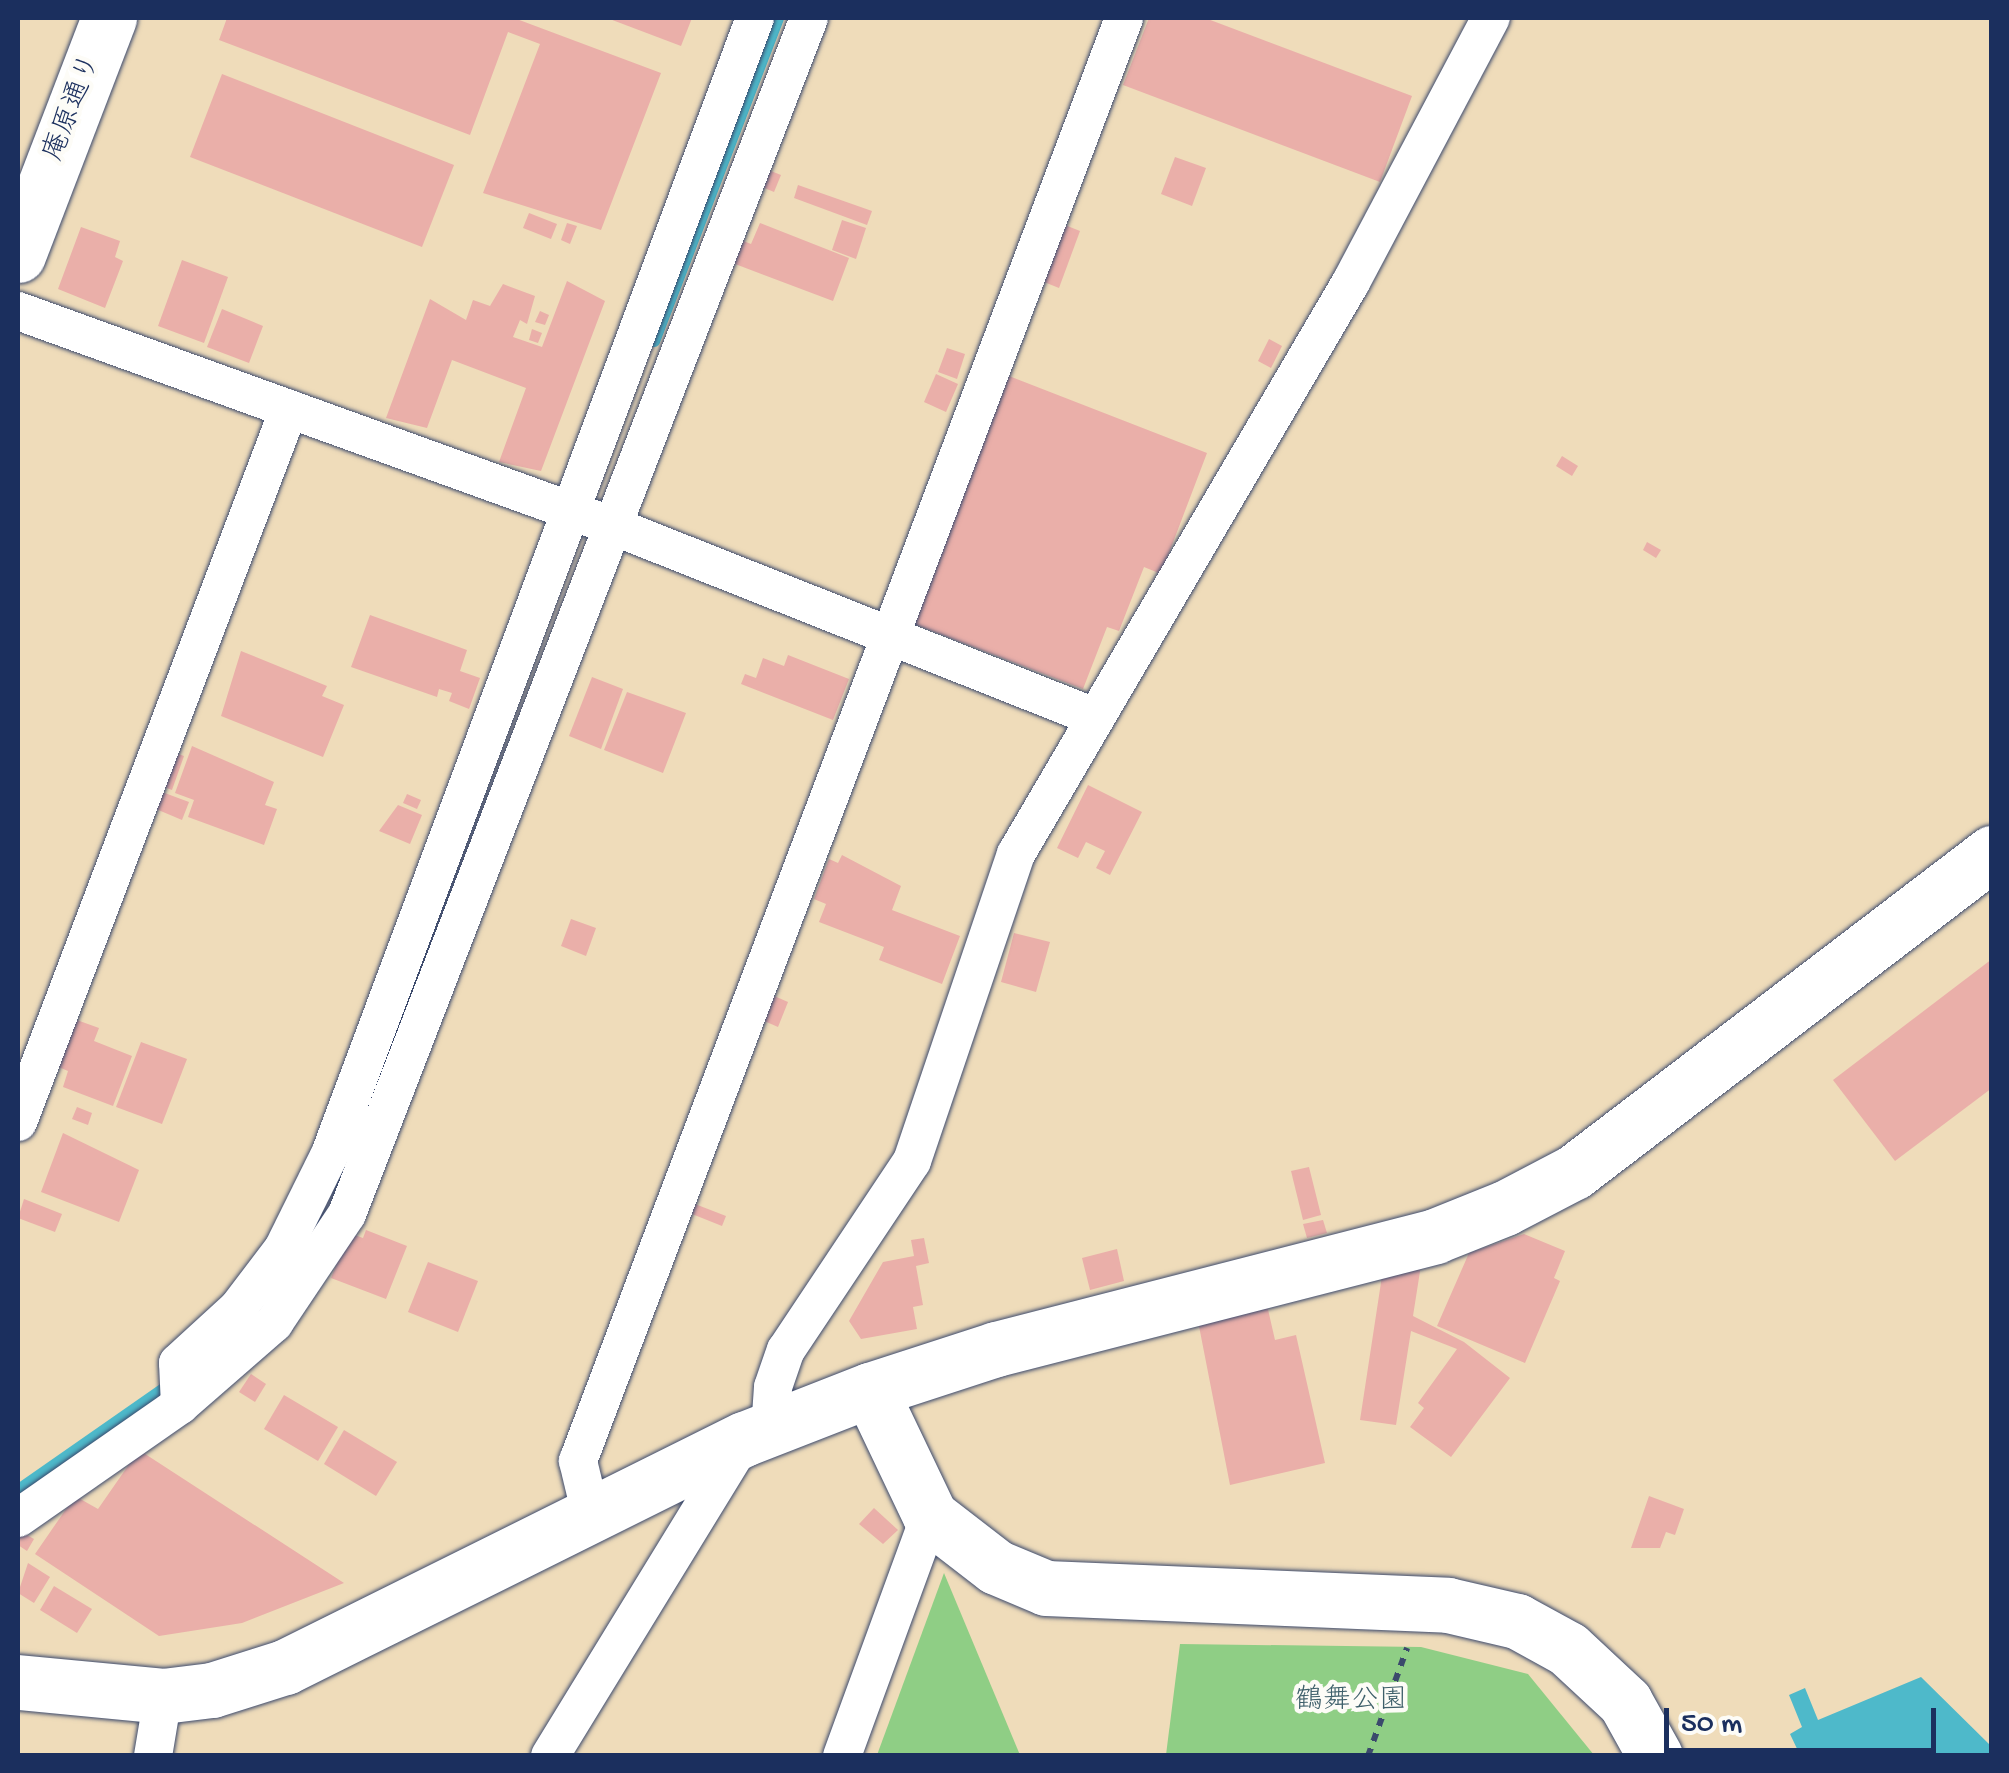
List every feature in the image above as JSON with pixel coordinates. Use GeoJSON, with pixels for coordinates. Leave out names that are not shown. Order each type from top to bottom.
{"type":"FeatureCollection","features":[{"type":"Feature","properties":{"kind":"street","name":"庵原通り"},"geometry":{"type":"LineString","coordinates":[[18,255],[109,18]]}},
{"type":"Feature","properties":{"kind":"street"},"geometry":{"type":"LineString","coordinates":[[180,1405],[178,1363],[238,1308],[283,1248],[330,1154],[755,18]]}},
{"type":"Feature","properties":{"kind":"street"},"geometry":{"type":"LineString","coordinates":[[18,1518],[180,1405],[274,1323],[347,1214],[809,18]]}},
{"type":"Feature","properties":{"kind":"street"},"geometry":{"type":"LineString","coordinates":[[591,1515],[578,1461],[1124,18]]}},
{"type":"Feature","properties":{"kind":"street"},"geometry":{"type":"LineString","coordinates":[[550,1756],[757,1434],[786,1350],[912,1160],[989,919],[1016,854],[1092,716],[1351,282],[1492,18]]}},
{"type":"Feature","properties":{"kind":"street"},"geometry":{"type":"LineString","coordinates":[[18,311],[613,526],[1092,716]]}},
{"type":"Feature","properties":{"kind":"street"},"geometry":{"type":"LineString","coordinates":[[18,1122],[289,409]]}},
{"type":"Feature","properties":{"kind":"street"},"geometry":{"type":"LineString","coordinates":[[18,1682],[163,1696],[212,1690],[285,1667],[757,1434],[870,1390],[996,1350],[1435,1236],[1505,1208],[1574,1172],[1992,852]]}},
{"type":"Feature","properties":{"kind":"street"},"geometry":{"type":"LineString","coordinates":[[870,1390],[930,1516],[996,1568],[1046,1588],[1422,1604],[1517,1621],[1568,1650],[1625,1702],[1655,1756]]}},
{"type":"Feature","properties":{"kind":"street"},"geometry":{"type":"LineString","coordinates":[[842,1756],[930,1516]]}},
{"type":"Feature","properties":{"kind":"street"},"geometry":{"type":"LineString","coordinates":[[153,1756],[163,1696]]}},
{"type":"Feature","properties":{"kind":"path"},"geometry":{"type":"LineString","coordinates":[[1368,1756],[1422,1604]]}},
{"type":"Feature","properties":{"kind":"green space"},"geometry":{"type":"Polygon","coordinates":[[[944,1573],[1020,1755],[877,1755],[944,1573]]]}},
{"type":"Feature","properties":{"kind":"green space","name":"鶴舞公園"},"geometry":{"type":"Polygon","coordinates":[[[1180,1644],[1421,1647],[1528,1674],[1594,1755],[1166,1755],[1180,1644]]]}},
{"type":"Feature","properties":{"kind":"water"},"geometry":{"type":"Polygon","coordinates":[[[1921,1677],[1991,1746],[1991,1755],[1800,1755],[1790,1734],[1802,1727],[1789,1695],[1805,1688],[1818,1720],[1921,1677]]]}},
{"type":"Feature","properties":{"kind":"building"},"geometry":{"type":"Polygon","coordinates":[[[227,18],[514,18],[661,73],[601,230],[483,193],[540,44],[508,32],[470,135],[219,40],[227,18]]]}},
{"type":"Feature","properties":{"kind":"building"},"geometry":{"type":"Polygon","coordinates":[[[607,18],[692,18],[681,46],[607,18]]]}},
{"type":"Feature","properties":{"kind":"building"},"geometry":{"type":"Polygon","coordinates":[[[1149,18],[1205,18],[1412,96],[1380,182],[1123,85],[1149,18]]]}},
{"type":"Feature","properties":{"kind":"building"},"geometry":{"type":"Polygon","coordinates":[[[222,74],[454,165],[422,247],[190,157],[222,74]]]}},
{"type":"Feature","properties":{"kind":"building"},"geometry":{"type":"Polygon","coordinates":[[[1175,157],[1206,168],[1192,206],[1161,194],[1175,157]]]}},
{"type":"Feature","properties":{"kind":"building"},"geometry":{"type":"Polygon","coordinates":[[[761,167],[781,175],[774,192],[755,184],[761,167]]]}},
{"type":"Feature","properties":{"kind":"building"},"geometry":{"type":"Polygon","coordinates":[[[798,185],[872,211],[867,225],[794,198],[798,185]]]}},
{"type":"Feature","properties":{"kind":"building"},"geometry":{"type":"Polygon","coordinates":[[[529,213],[557,224],[551,239],[523,228],[529,213]]]}},
{"type":"Feature","properties":{"kind":"building"},"geometry":{"type":"Polygon","coordinates":[[[842,220],[866,228],[856,259],[832,250],[842,220]]]}},
{"type":"Feature","properties":{"kind":"building"},"geometry":{"type":"Polygon","coordinates":[[[567,223],[577,226],[570,244],[561,240],[567,223]]]}},
{"type":"Feature","properties":{"kind":"building"},"geometry":{"type":"Polygon","coordinates":[[[760,223],[849,258],[833,301],[722,259],[731,236],[751,244],[760,223]]]}},
{"type":"Feature","properties":{"kind":"building"},"geometry":{"type":"Polygon","coordinates":[[[1065,225],[1080,231],[1059,288],[1044,282],[1065,225]]]}},
{"type":"Feature","properties":{"kind":"building"},"geometry":{"type":"Polygon","coordinates":[[[81,227],[120,241],[115,257],[123,261],[105,308],[58,289],[81,227]]]}},
{"type":"Feature","properties":{"kind":"building"},"geometry":{"type":"Polygon","coordinates":[[[182,260],[228,277],[204,343],[158,326],[182,260]]]}},
{"type":"Feature","properties":{"kind":"building"},"geometry":{"type":"Polygon","coordinates":[[[567,281],[605,301],[541,471],[499,462],[526,388],[452,360],[427,428],[386,418],[430,299],[466,320],[473,300],[490,306],[503,284],[535,296],[527,324],[520,320],[513,337],[542,347],[567,281]]]}},
{"type":"Feature","properties":{"kind":"building"},"geometry":{"type":"Polygon","coordinates":[[[222,309],[263,326],[249,363],[207,347],[222,309]]]}},
{"type":"Feature","properties":{"kind":"building"},"geometry":{"type":"Polygon","coordinates":[[[540,311],[549,315],[545,325],[535,322],[540,311]]]}},
{"type":"Feature","properties":{"kind":"building"},"geometry":{"type":"Polygon","coordinates":[[[532,329],[542,333],[538,343],[529,340],[532,329]]]}},
{"type":"Feature","properties":{"kind":"building"},"geometry":{"type":"Polygon","coordinates":[[[1269,339],[1282,346],[1271,368],[1258,361],[1269,339]]]}},
{"type":"Feature","properties":{"kind":"building"},"geometry":{"type":"Polygon","coordinates":[[[947,348],[965,354],[957,379],[938,372],[947,348]]]}},
{"type":"Feature","properties":{"kind":"building"},"geometry":{"type":"Polygon","coordinates":[[[936,374],[958,384],[946,412],[924,402],[936,374]]]}},
{"type":"Feature","properties":{"kind":"building"},"geometry":{"type":"Polygon","coordinates":[[[1009,376],[1207,453],[1161,574],[1144,567],[1119,631],[1107,627],[1083,689],[914,624],[1009,376]]]}},
{"type":"Feature","properties":{"kind":"building"},"geometry":{"type":"Polygon","coordinates":[[[1562,456],[1578,466],[1572,476],[1556,466],[1562,456]]]}},
{"type":"Feature","properties":{"kind":"building"},"geometry":{"type":"Polygon","coordinates":[[[1647,542],[1661,550],[1656,558],[1643,550],[1647,542]]]}},
{"type":"Feature","properties":{"kind":"building"},"geometry":{"type":"Polygon","coordinates":[[[370,615],[467,650],[460,671],[480,678],[469,709],[449,701],[452,693],[439,689],[437,697],[351,667],[370,615]]]}},
{"type":"Feature","properties":{"kind":"building"},"geometry":{"type":"Polygon","coordinates":[[[241,651],[327,686],[322,696],[344,705],[323,757],[221,716],[241,651]]]}},
{"type":"Feature","properties":{"kind":"building"},"geometry":{"type":"Polygon","coordinates":[[[788,655],[849,679],[833,720],[741,684],[745,674],[756,678],[763,658],[784,666],[788,655]]]}},
{"type":"Feature","properties":{"kind":"building"},"geometry":{"type":"Polygon","coordinates":[[[592,677],[623,689],[601,749],[569,736],[592,677]]]}},
{"type":"Feature","properties":{"kind":"building"},"geometry":{"type":"Polygon","coordinates":[[[627,692],[686,713],[663,773],[604,750],[627,692]]]}},
{"type":"Feature","properties":{"kind":"building"},"geometry":{"type":"Polygon","coordinates":[[[192,746],[274,782],[265,805],[277,809],[264,845],[188,817],[194,800],[175,793],[192,746]]]}},
{"type":"Feature","properties":{"kind":"building"},"geometry":{"type":"Polygon","coordinates":[[[173,752],[184,756],[172,790],[161,786],[173,752]]]}},
{"type":"Feature","properties":{"kind":"building"},"geometry":{"type":"Polygon","coordinates":[[[1088,785],[1142,812],[1110,875],[1096,868],[1105,851],[1086,842],[1078,858],[1057,848],[1088,785]]]}},
{"type":"Feature","properties":{"kind":"building"},"geometry":{"type":"Polygon","coordinates":[[[162,792],[189,802],[182,820],[156,809],[162,792]]]}},
{"type":"Feature","properties":{"kind":"building"},"geometry":{"type":"Polygon","coordinates":[[[407,794],[421,800],[417,809],[403,803],[407,794]]]}},
{"type":"Feature","properties":{"kind":"building"},"geometry":{"type":"Polygon","coordinates":[[[398,805],[422,815],[410,844],[379,831],[398,805]]]}},
{"type":"Feature","properties":{"kind":"building"},"geometry":{"type":"Polygon","coordinates":[[[842,855],[901,886],[892,910],[960,936],[942,984],[879,960],[884,947],[819,922],[826,904],[814,899],[829,859],[838,863],[842,855]]]}},
{"type":"Feature","properties":{"kind":"building"},"geometry":{"type":"Polygon","coordinates":[[[571,919],[596,928],[586,956],[561,946],[571,919]]]}},
{"type":"Feature","properties":{"kind":"building"},"geometry":{"type":"Polygon","coordinates":[[[1014,933],[1050,942],[1036,992],[1001,982],[1014,933]]]}},
{"type":"Feature","properties":{"kind":"building"},"geometry":{"type":"Polygon","coordinates":[[[1992,959],[1992,1088],[1895,1161],[1833,1080],[1992,959]]]}},
{"type":"Feature","properties":{"kind":"building"},"geometry":{"type":"Polygon","coordinates":[[[772,995],[788,1002],[778,1027],[762,1020],[772,995]]]}},
{"type":"Feature","properties":{"kind":"building"},"geometry":{"type":"Polygon","coordinates":[[[74,1019],[99,1028],[94,1041],[132,1056],[113,1106],[63,1087],[68,1071],[56,1066],[74,1019]]]}},
{"type":"Feature","properties":{"kind":"building"},"geometry":{"type":"Polygon","coordinates":[[[141,1042],[187,1059],[162,1124],[116,1107],[141,1042]]]}},
{"type":"Feature","properties":{"kind":"building"},"geometry":{"type":"Polygon","coordinates":[[[77,1107],[92,1113],[88,1125],[72,1119],[77,1107]]]}},
{"type":"Feature","properties":{"kind":"building"},"geometry":{"type":"Polygon","coordinates":[[[63,1133],[139,1170],[119,1222],[41,1192],[63,1133]]]}},
{"type":"Feature","properties":{"kind":"building"},"geometry":{"type":"Polygon","coordinates":[[[1309,1167],[1321,1215],[1303,1220],[1291,1171],[1309,1167]]]}},
{"type":"Feature","properties":{"kind":"building"},"geometry":{"type":"Polygon","coordinates":[[[24,1199],[62,1214],[55,1232],[18,1218],[24,1199]]]}},
{"type":"Feature","properties":{"kind":"building"},"geometry":{"type":"Polygon","coordinates":[[[695,1204],[726,1216],[722,1226],[692,1214],[695,1204]]]}},
{"type":"Feature","properties":{"kind":"building"},"geometry":{"type":"Polygon","coordinates":[[[1323,1220],[1327,1233],[1307,1238],[1303,1224],[1323,1220]]]}},
{"type":"Feature","properties":{"kind":"building"},"geometry":{"type":"Polygon","coordinates":[[[366,1230],[407,1246],[386,1299],[331,1278],[349,1233],[363,1238],[366,1230]]]}},
{"type":"Feature","properties":{"kind":"building"},"geometry":{"type":"Polygon","coordinates":[[[1524,1234],[1565,1251],[1554,1278],[1560,1281],[1525,1363],[1437,1326],[1469,1253],[1524,1234]]]}},
{"type":"Feature","properties":{"kind":"building"},"geometry":{"type":"Polygon","coordinates":[[[924,1238],[929,1263],[916,1266],[923,1305],[913,1307],[917,1329],[861,1339],[849,1321],[883,1262],[914,1256],[911,1240],[924,1238]]]}},
{"type":"Feature","properties":{"kind":"building"},"geometry":{"type":"Polygon","coordinates":[[[1117,1249],[1124,1281],[1090,1290],[1082,1258],[1117,1249]]]}},
{"type":"Feature","properties":{"kind":"building"},"geometry":{"type":"Polygon","coordinates":[[[428,1262],[478,1281],[458,1332],[408,1312],[428,1262]]]}},
{"type":"Feature","properties":{"kind":"building"},"geometry":{"type":"Polygon","coordinates":[[[1421,1265],[1413,1316],[1464,1342],[1510,1378],[1451,1457],[1410,1427],[1424,1408],[1418,1403],[1457,1349],[1411,1331],[1396,1425],[1360,1420],[1382,1276],[1421,1265]]]}},
{"type":"Feature","properties":{"kind":"building"},"geometry":{"type":"Polygon","coordinates":[[[1267,1305],[1275,1340],[1296,1335],[1325,1463],[1230,1485],[1198,1321],[1267,1305]]]}},
{"type":"Feature","properties":{"kind":"building"},"geometry":{"type":"Polygon","coordinates":[[[251,1374],[266,1384],[255,1402],[239,1392],[251,1374]]]}},
{"type":"Feature","properties":{"kind":"building"},"geometry":{"type":"Polygon","coordinates":[[[284,1395],[338,1427],[318,1461],[264,1429],[284,1395]]]}},
{"type":"Feature","properties":{"kind":"building"},"geometry":{"type":"Polygon","coordinates":[[[344,1430],[397,1462],[376,1496],[324,1464],[344,1430]]]}},
{"type":"Feature","properties":{"kind":"building"},"geometry":{"type":"Polygon","coordinates":[[[139,1450],[344,1583],[242,1623],[159,1636],[35,1554],[75,1496],[98,1509],[139,1450]]]}},
{"type":"Feature","properties":{"kind":"building"},"geometry":{"type":"Polygon","coordinates":[[[1649,1496],[1684,1509],[1675,1535],[1666,1532],[1660,1548],[1631,1548],[1649,1496]]]}},
{"type":"Feature","properties":{"kind":"building"},"geometry":{"type":"Polygon","coordinates":[[[874,1508],[898,1530],[883,1544],[859,1524],[874,1508]]]}},
{"type":"Feature","properties":{"kind":"building"},"geometry":{"type":"Polygon","coordinates":[[[20,1531],[34,1539],[27,1551],[18,1545],[20,1531]]]}},
{"type":"Feature","properties":{"kind":"building"},"geometry":{"type":"Polygon","coordinates":[[[28,1563],[50,1577],[34,1603],[18,1593],[28,1563]]]}},
{"type":"Feature","properties":{"kind":"building"},"geometry":{"type":"Polygon","coordinates":[[[54,1586],[92,1609],[77,1633],[40,1610],[54,1586]]]}},
{"type":"Feature","properties":{"kind":"waterway"},"geometry":{"type":"LineString","coordinates":[[654,341],[778,18]]}},
{"type":"Feature","properties":{"kind":"waterway"},"geometry":{"type":"LineString","coordinates":[[18,1489],[170,1383]]}}]}
